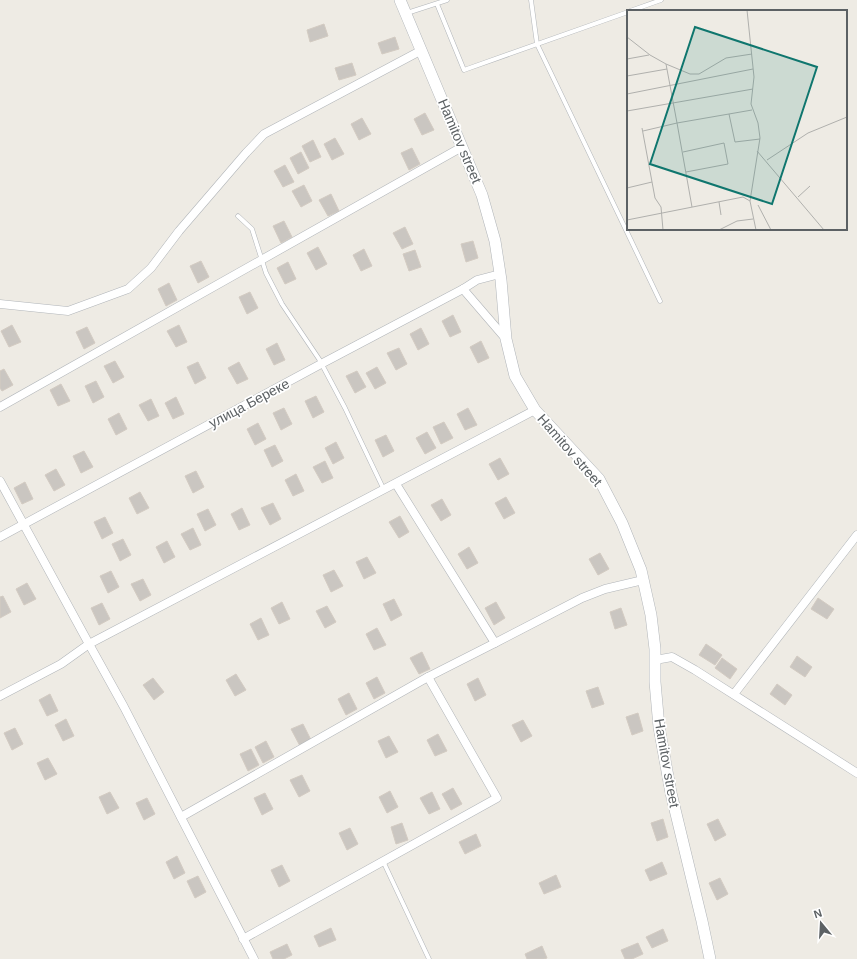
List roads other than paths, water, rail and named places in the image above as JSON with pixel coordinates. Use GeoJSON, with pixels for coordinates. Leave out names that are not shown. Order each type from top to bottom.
{"type":"FeatureCollection","features":[{"type":"Feature","properties":{"kind":"street","name":"Hamitov street"},"geometry":{"type":"LineString","coordinates":[[400,0],[407,13],[482,195],[495,241],[500,274],[506,339],[515,376],[535,410],[599,479],[622,523],[641,570],[651,615],[655,649],[655,682],[659,727],[669,785],[710,959]]}},
{"type":"Feature","properties":{"kind":"street"},"geometry":{"type":"LineString","coordinates":[[0,304],[68,311],[128,289],[151,268],[179,230],[264,134],[422,50]]}},
{"type":"Feature","properties":{"kind":"street"},"geometry":{"type":"LineString","coordinates":[[0,407],[462,147]]}},
{"type":"Feature","properties":{"kind":"street","name":"улица Береке"},"geometry":{"type":"LineString","coordinates":[[0,537],[463,289],[477,280],[500,274]]}},
{"type":"Feature","properties":{"kind":"street"},"geometry":{"type":"LineString","coordinates":[[463,289],[506,339]]}},
{"type":"Feature","properties":{"kind":"street"},"geometry":{"type":"LineString","coordinates":[[0,696],[61,664],[88,644],[535,410]]}},
{"type":"Feature","properties":{"kind":"street"},"geometry":{"type":"LineString","coordinates":[[0,481],[88,644],[124,707],[254,959]]}},
{"type":"Feature","properties":{"kind":"street"},"geometry":{"type":"LineString","coordinates":[[396,484],[495,643]]}},
{"type":"Feature","properties":{"kind":"street"},"geometry":{"type":"LineString","coordinates":[[734,694],[857,535]]}},
{"type":"Feature","properties":{"kind":"street"},"geometry":{"type":"LineString","coordinates":[[181,817],[428,677],[582,598],[605,589],[643,580]]}},
{"type":"Feature","properties":{"kind":"street"},"geometry":{"type":"LineString","coordinates":[[655,660],[672,657],[734,694],[857,773]]}},
{"type":"Feature","properties":{"kind":"street"},"geometry":{"type":"LineString","coordinates":[[243,939],[497,798],[428,677]]}},
{"type":"Feature","properties":{"kind":"lane"},"geometry":{"type":"LineString","coordinates":[[407,13],[447,0]]}},
{"type":"Feature","properties":{"kind":"lane"},"geometry":{"type":"LineString","coordinates":[[531,0],[537,44],[660,301]]}},
{"type":"Feature","properties":{"kind":"lane"},"geometry":{"type":"LineString","coordinates":[[632,10],[661,0]]}},
{"type":"Feature","properties":{"kind":"lane"},"geometry":{"type":"LineString","coordinates":[[437,4],[464,70],[627,12]]}},
{"type":"Feature","properties":{"kind":"lane"},"geometry":{"type":"LineString","coordinates":[[238,216],[252,229],[266,273],[282,304],[321,364],[345,408],[384,490]]}},
{"type":"Feature","properties":{"kind":"lane"},"geometry":{"type":"LineString","coordinates":[[383,862],[429,959]]}}]}
